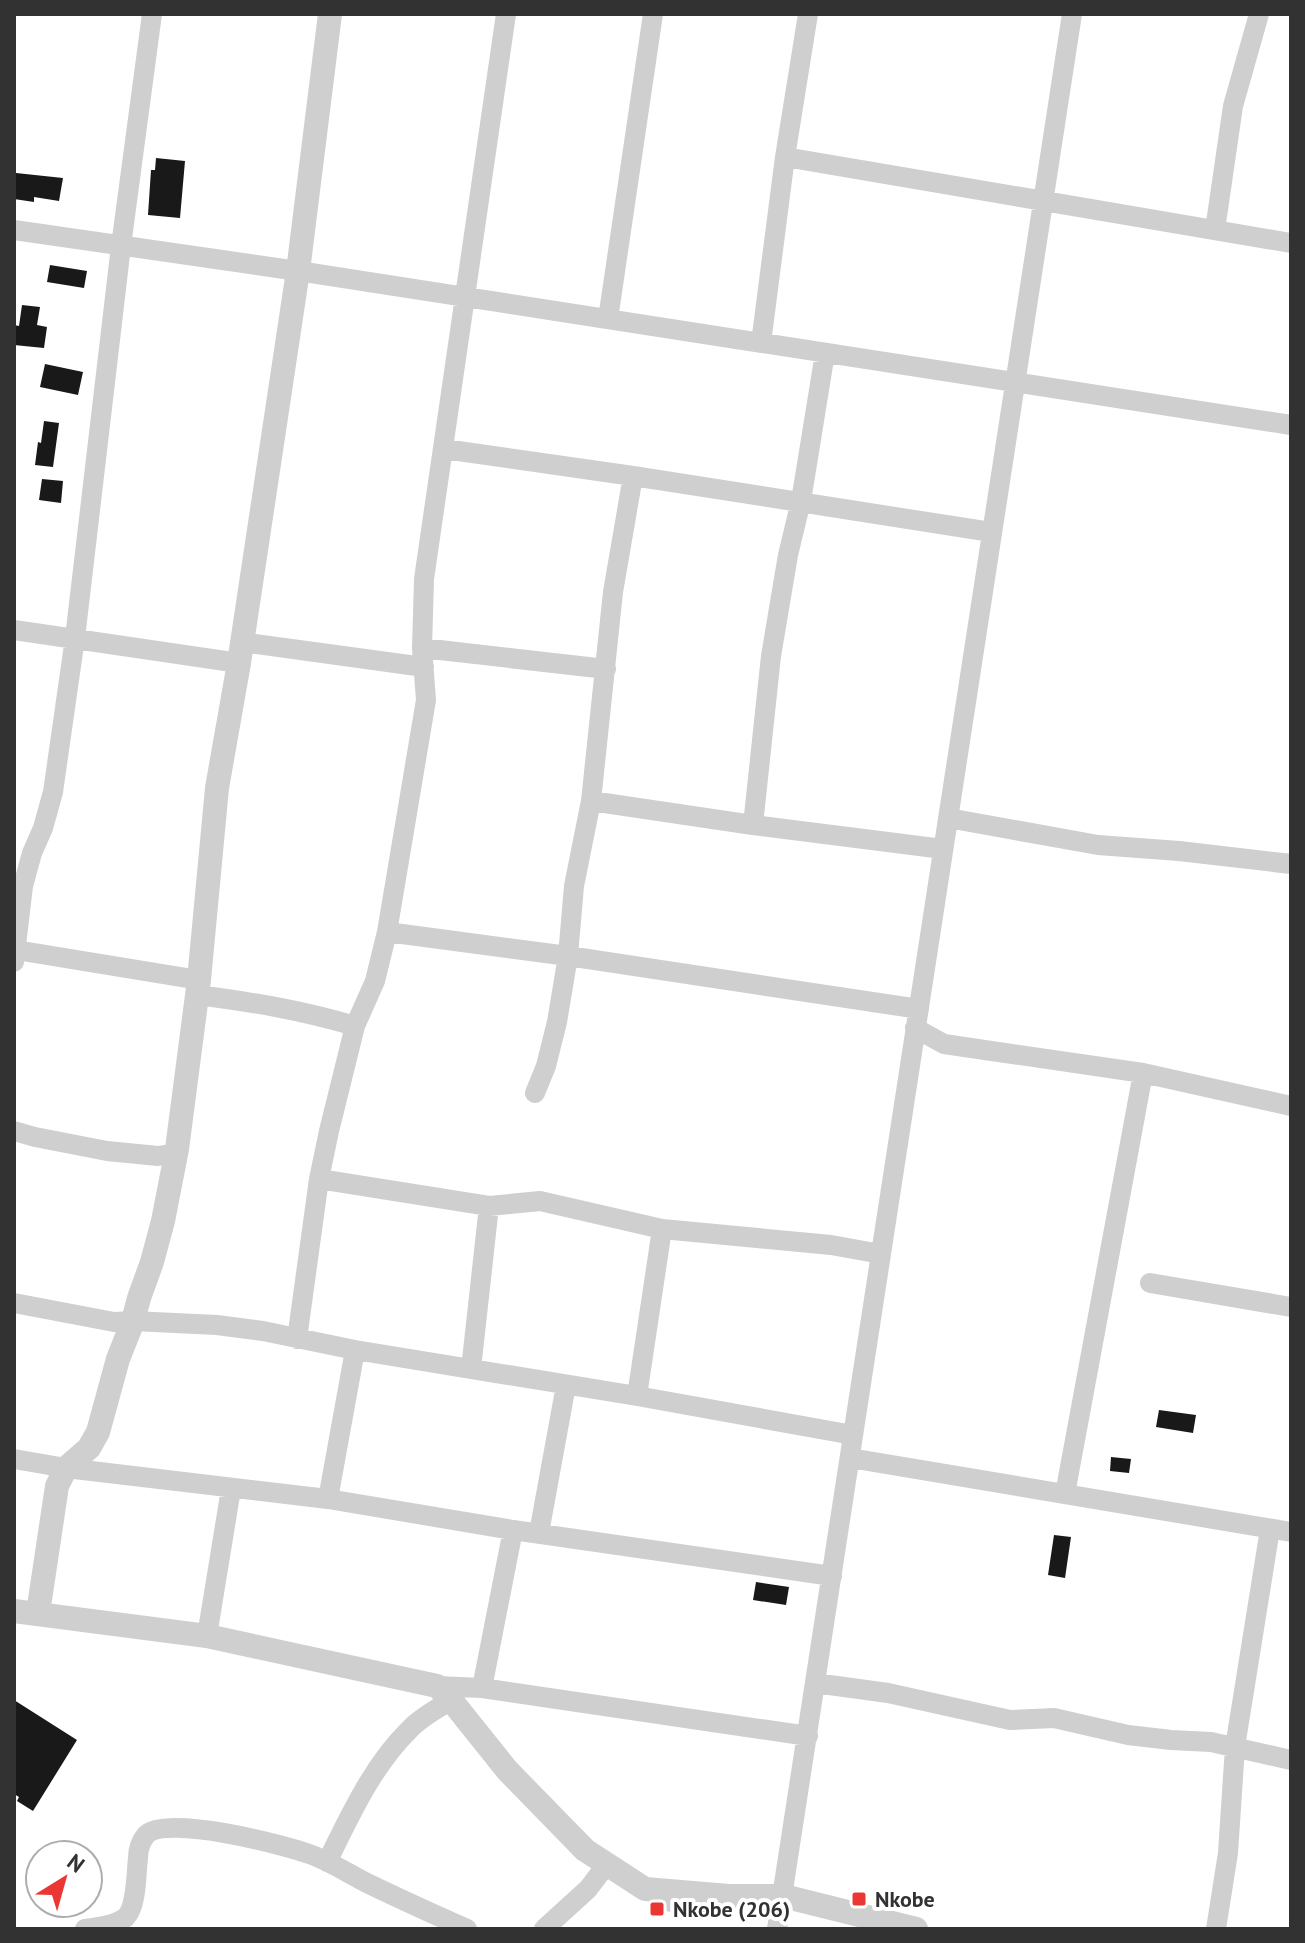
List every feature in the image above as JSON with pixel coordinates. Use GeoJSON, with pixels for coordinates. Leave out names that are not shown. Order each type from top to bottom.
{"type":"FeatureCollection","features":[{"type":"Feature","properties":{"kind":"street"},"geometry":{"type":"LineString","coordinates":[[152,14],[53,792],[23,886],[15,956],[198,988],[355,1026]]}},
{"type":"Feature","properties":{"kind":"street"},"geometry":{"type":"LineString","coordinates":[[330,14],[298,271],[217,788],[198,988],[177,1149],[163,1221],[98,1432],[89,1448],[66,1468],[57,1486],[26,1612],[207,1636],[444,1693],[482,1688],[808,1736]]}},
{"type":"Feature","properties":{"kind":"street"},"geometry":{"type":"LineString","coordinates":[[297,1339],[319,1179],[355,1026],[375,981],[387,932],[426,700],[424,579],[506,14]]}},
{"type":"Feature","properties":{"kind":"street"},"geometry":{"type":"LineString","coordinates":[[608,319],[653,14]]}},
{"type":"Feature","properties":{"kind":"street"},"geometry":{"type":"LineString","coordinates":[[761,343],[785,157],[808,14]]}},
{"type":"Feature","properties":{"kind":"street"},"geometry":{"type":"LineString","coordinates":[[777,1929],[1072,14]]}},
{"type":"Feature","properties":{"kind":"street"},"geometry":{"type":"LineString","coordinates":[[1215,230],[1233,106],[1259,14]]}},
{"type":"Feature","properties":{"kind":"street"},"geometry":{"type":"LineString","coordinates":[[785,157],[1291,243]]}},
{"type":"Feature","properties":{"kind":"street"},"geometry":{"type":"LineString","coordinates":[[14,230],[1291,425]]}},
{"type":"Feature","properties":{"kind":"street"},"geometry":{"type":"LineString","coordinates":[[753,825],[771,656],[825,353]]}},
{"type":"Feature","properties":{"kind":"street"},"geometry":{"type":"LineString","coordinates":[[444,449],[991,532]]}},
{"type":"Feature","properties":{"kind":"street"},"geometry":{"type":"LineString","coordinates":[[535,1093],[546,1066],[557,1022],[568,956],[574,886],[591,801],[613,592],[633,476]]}},
{"type":"Feature","properties":{"kind":"street"},"geometry":{"type":"LineString","coordinates":[[14,630],[240,652],[423,658],[606,669]]}},
{"type":"Feature","properties":{"kind":"street"},"geometry":{"type":"LineString","coordinates":[[591,801],[943,849]]}},
{"type":"Feature","properties":{"kind":"street"},"geometry":{"type":"LineString","coordinates":[[948,818],[1098,845],[1291,864]]}},
{"type":"Feature","properties":{"kind":"street"},"geometry":{"type":"LineString","coordinates":[[387,932],[568,956],[917,1018],[944,1044],[1143,1073],[1291,1106]]}},
{"type":"Feature","properties":{"kind":"street"},"geometry":{"type":"LineString","coordinates":[[910,1062],[944,1044]]}},
{"type":"Feature","properties":{"kind":"street"},"geometry":{"type":"LineString","coordinates":[[1065,1494],[1143,1073]]}},
{"type":"Feature","properties":{"kind":"street"},"geometry":{"type":"LineString","coordinates":[[14,1131],[107,1151],[158,1156],[177,1149]]}},
{"type":"Feature","properties":{"kind":"street"},"geometry":{"type":"LineString","coordinates":[[319,1179],[489,1206],[540,1201],[662,1229],[831,1245],[881,1254]]}},
{"type":"Feature","properties":{"kind":"street"},"geometry":{"type":"LineString","coordinates":[[471,1369],[489,1206]]}},
{"type":"Feature","properties":{"kind":"street"},"geometry":{"type":"LineString","coordinates":[[637,1396],[662,1229]]}},
{"type":"Feature","properties":{"kind":"street"},"geometry":{"type":"LineString","coordinates":[[1150,1283],[1291,1307]]}},
{"type":"Feature","properties":{"kind":"street"},"geometry":{"type":"LineString","coordinates":[[14,1303],[114,1322],[217,1325],[263,1331],[355,1350],[853,1435]]}},
{"type":"Feature","properties":{"kind":"street"},"geometry":{"type":"LineString","coordinates":[[328,1499],[355,1350]]}},
{"type":"Feature","properties":{"kind":"street"},"geometry":{"type":"LineString","coordinates":[[539,1533],[566,1385]]}},
{"type":"Feature","properties":{"kind":"street"},"geometry":{"type":"LineString","coordinates":[[850,1458],[1281,1531],[1235,1747],[1228,1853],[1216,1929]]}},
{"type":"Feature","properties":{"kind":"street"},"geometry":{"type":"LineString","coordinates":[[14,1459],[328,1499],[513,1530],[832,1576]]}},
{"type":"Feature","properties":{"kind":"street"},"geometry":{"type":"LineString","coordinates":[[207,1636],[231,1489]]}},
{"type":"Feature","properties":{"kind":"street"},"geometry":{"type":"LineString","coordinates":[[482,1688],[513,1530]]}},
{"type":"Feature","properties":{"kind":"street"},"geometry":{"type":"LineString","coordinates":[[815,1683],[888,1693],[1010,1720],[1054,1718],[1128,1735],[1211,1742],[1291,1760]]}},
{"type":"Feature","properties":{"kind":"street"},"geometry":{"type":"LineString","coordinates":[[327,1862],[358,1799],[389,1751],[444,1693]]}},
{"type":"Feature","properties":{"kind":"street"},"geometry":{"type":"LineString","coordinates":[[444,1693],[507,1770],[585,1850],[645,1889],[729,1896],[783,1896],[916,1929]]}},
{"type":"Feature","properties":{"kind":"street"},"geometry":{"type":"LineString","coordinates":[[85,1929],[106,1927],[126,1917],[134,1897],[139,1849],[146,1836],[156,1829],[181,1828],[267,1841],[314,1856],[467,1929]]}},
{"type":"Feature","properties":{"kind":"street"},"geometry":{"type":"LineString","coordinates":[[544,1929],[588,1889],[607,1864]]}},
{"type":"Feature","properties":{"kind":"building"},"geometry":{"type":"Polygon","coordinates":[[[156,158],[185,161],[180,218],[148,215],[151,170],[155,170],[156,158]]]}},
{"type":"Feature","properties":{"kind":"building"},"geometry":{"type":"Polygon","coordinates":[[[16,173],[63,178],[59,201],[34,197],[34,202],[14,199],[16,173]]]}},
{"type":"Feature","properties":{"kind":"building"},"geometry":{"type":"Polygon","coordinates":[[[50,265],[87,271],[84,288],[47,282],[50,265]]]}},
{"type":"Feature","properties":{"kind":"building"},"geometry":{"type":"Polygon","coordinates":[[[22,305],[40,307],[37,325],[47,327],[44,348],[14,345],[14,325],[19,326],[22,305]]]}},
{"type":"Feature","properties":{"kind":"building"},"geometry":{"type":"Polygon","coordinates":[[[45,364],[83,372],[78,395],[40,387],[45,364]]]}},
{"type":"Feature","properties":{"kind":"building"},"geometry":{"type":"Polygon","coordinates":[[[44,421],[59,423],[53,467],[35,465],[44,421]]]}},
{"type":"Feature","properties":{"kind":"building"},"geometry":{"type":"Polygon","coordinates":[[[42,479],[63,481],[61,503],[39,500],[42,479]]]}},
{"type":"Feature","properties":{"kind":"building"},"geometry":{"type":"Polygon","coordinates":[[[1159,1410],[1196,1415],[1193,1433],[1156,1427],[1159,1410]]]}},
{"type":"Feature","properties":{"kind":"building"},"geometry":{"type":"Polygon","coordinates":[[[1111,1457],[1131,1459],[1129,1473],[1110,1471],[1111,1457]]]}},
{"type":"Feature","properties":{"kind":"building"},"geometry":{"type":"Polygon","coordinates":[[[1054,1535],[1071,1537],[1065,1578],[1048,1575],[1054,1535]]]}},
{"type":"Feature","properties":{"kind":"building"},"geometry":{"type":"Polygon","coordinates":[[[756,1582],[789,1587],[786,1605],[753,1600],[756,1582]]]}},
{"type":"Feature","properties":{"kind":"building"},"geometry":{"type":"Polygon","coordinates":[[[14,1700],[77,1740],[33,1811],[17,1801],[19,1797],[14,1794],[14,1700]]]}},
{"type":"Feature","properties":{"kind":"place","name":"Nkobe"},"geometry":{"type":"Point","coordinates":[859,1899]}},
{"type":"Feature","properties":{"kind":"place","name":"Nkobe (206)"},"geometry":{"type":"Point","coordinates":[657,1909]}}]}
